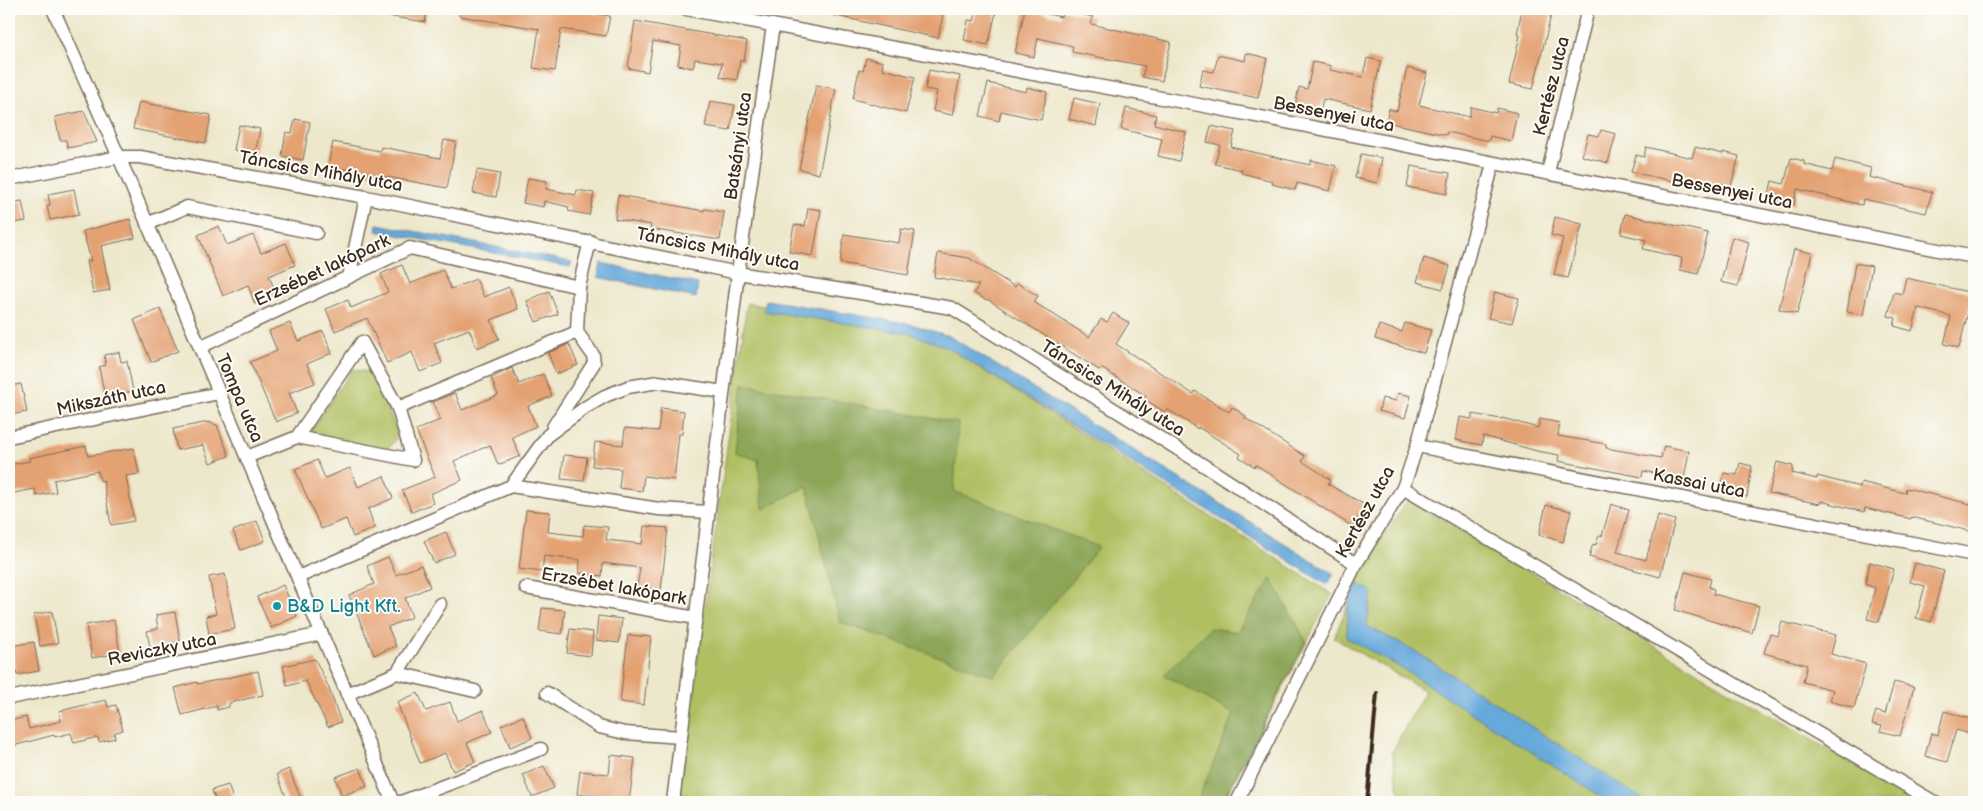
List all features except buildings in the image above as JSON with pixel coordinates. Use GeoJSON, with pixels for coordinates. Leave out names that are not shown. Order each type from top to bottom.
{"type":"FeatureCollection","features":[{"type":"Feature","properties":{"kind":"street","name":"Tompa utca"},"geometry":{"type":"LineString","coordinates":[[53,9],[119,156],[393,802]]}},
{"type":"Feature","properties":{"kind":"street","name":"Bessenyei utca"},"geometry":{"type":"LineString","coordinates":[[686,9],[754,15],[773,25],[1194,104],[1493,164],[1548,172],[1974,257]]}},
{"type":"Feature","properties":{"kind":"street","name":"Kertész utca"},"geometry":{"type":"LineString","coordinates":[[1548,172],[1588,9]]}},
{"type":"Feature","properties":{"kind":"street","name":"Batsányi utca"},"geometry":{"type":"LineString","coordinates":[[738,273],[773,25]]}},
{"type":"Feature","properties":{"kind":"street","name":"Táncsics Mihály utca"},"geometry":{"type":"LineString","coordinates":[[9,179],[119,156],[140,157],[366,196],[738,273],[952,308],[1216,473],[1356,564]]}},
{"type":"Feature","properties":{"kind":"street","name":"Kertész utca"},"geometry":{"type":"LineString","coordinates":[[1237,802],[1356,564],[1403,488],[1417,446],[1493,164]]}},
{"type":"Feature","properties":{"kind":"street"},"geometry":{"type":"LineString","coordinates":[[350,277],[366,196]]}},
{"type":"Feature","properties":{"kind":"street"},"geometry":{"type":"LineString","coordinates":[[147,224],[187,207],[316,233]]}},
{"type":"Feature","properties":{"kind":"street"},"geometry":{"type":"LineString","coordinates":[[298,577],[511,486],[548,435],[594,363],[593,355],[577,332],[580,287],[590,241]]}},
{"type":"Feature","properties":{"kind":"street","name":"Erzsébet lakópark"},"geometry":{"type":"LineString","coordinates":[[200,347],[410,248],[580,287]]}},
{"type":"Feature","properties":{"kind":"street","name":"Erzsébet lakópark"},"geometry":{"type":"LineString","coordinates":[[673,802],[738,273]]}},
{"type":"Feature","properties":{"kind":"street"},"geometry":{"type":"LineString","coordinates":[[398,408],[577,332]]}},
{"type":"Feature","properties":{"kind":"street"},"geometry":{"type":"LineString","coordinates":[[247,457],[297,437],[413,460],[398,408],[362,342],[297,437]]}},
{"type":"Feature","properties":{"kind":"street"},"geometry":{"type":"LineString","coordinates":[[548,435],[586,407],[628,387],[658,382],[723,392]]}},
{"type":"Feature","properties":{"kind":"street"},"geometry":{"type":"LineString","coordinates":[[581,383],[598,400]]}},
{"type":"Feature","properties":{"kind":"street","name":"Mikszáth utca"},"geometry":{"type":"LineString","coordinates":[[9,437],[219,394]]}},
{"type":"Feature","properties":{"kind":"street","name":"Kassai utca"},"geometry":{"type":"LineString","coordinates":[[1417,446],[1974,555]]}},
{"type":"Feature","properties":{"kind":"street"},"geometry":{"type":"LineString","coordinates":[[511,486],[659,509],[708,512]]}},
{"type":"Feature","properties":{"kind":"street"},"geometry":{"type":"LineString","coordinates":[[1403,488],[1934,802]]}},
{"type":"Feature","properties":{"kind":"street","name":"Erzsébet lakópark"},"geometry":{"type":"LineString","coordinates":[[526,588],[696,618]]}},
{"type":"Feature","properties":{"kind":"street"},"geometry":{"type":"LineString","coordinates":[[347,694],[397,673],[440,604]]}},
{"type":"Feature","properties":{"kind":"street","name":"Reviczky utca"},"geometry":{"type":"LineString","coordinates":[[9,698],[322,634]]}},
{"type":"Feature","properties":{"kind":"street"},"geometry":{"type":"LineString","coordinates":[[397,673],[475,691]]}},
{"type":"Feature","properties":{"kind":"street"},"geometry":{"type":"LineString","coordinates":[[547,693],[599,727],[625,733],[681,737]]}},
{"type":"Feature","properties":{"kind":"street"},"geometry":{"type":"LineString","coordinates":[[401,802],[541,749]]}},
{"type":"Feature","properties":{"kind":"green space"},"geometry":{"type":"Polygon","coordinates":[[[747,303],[909,333],[947,347],[1332,594],[1223,802],[678,802],[747,303]]]}},
{"type":"Feature","properties":{"kind":"green space"},"geometry":{"type":"Polygon","coordinates":[[[352,369],[372,373],[399,435],[386,451],[310,433],[352,369]]]}},
{"type":"Feature","properties":{"kind":"green space"},"geometry":{"type":"Polygon","coordinates":[[[743,384],[958,423],[954,491],[1099,547],[994,676],[840,622],[807,486],[763,509],[758,460],[735,452],[743,384]]]}},
{"type":"Feature","properties":{"kind":"green space"},"geometry":{"type":"Polygon","coordinates":[[[1408,499],[1916,802],[1401,802],[1392,752],[1425,691],[1334,638],[1363,568],[1408,499]]]}},
{"type":"Feature","properties":{"kind":"green space"},"geometry":{"type":"Polygon","coordinates":[[[1271,579],[1306,641],[1222,802],[1197,802],[1234,714],[1164,675],[1210,628],[1237,632],[1271,579]]]}},
{"type":"Feature","properties":{"kind":"water"},"geometry":{"type":"Polygon","coordinates":[[[377,224],[572,262],[570,267],[376,231],[377,224]]]}},
{"type":"Feature","properties":{"kind":"water"},"geometry":{"type":"Polygon","coordinates":[[[601,263],[698,284],[696,298],[598,277],[601,263]]]}},
{"type":"Feature","properties":{"kind":"water"},"geometry":{"type":"Polygon","coordinates":[[[766,300],[911,324],[949,336],[1334,574],[1327,585],[947,347],[909,333],[764,311],[766,300]]]}},
{"type":"Feature","properties":{"kind":"water"},"geometry":{"type":"Polygon","coordinates":[[[1357,584],[1372,591],[1367,626],[1415,651],[1647,802],[1609,802],[1403,669],[1347,638],[1348,604],[1357,584]]]}},
{"type":"Feature","properties":{"kind":"railway"},"geometry":{"type":"LineString","coordinates":[[1367,802],[1377,693]]}},
{"type":"Feature","properties":{"kind":"place","name":"B&D Light Kft."},"geometry":{"type":"Point","coordinates":[277,606]}}]}
